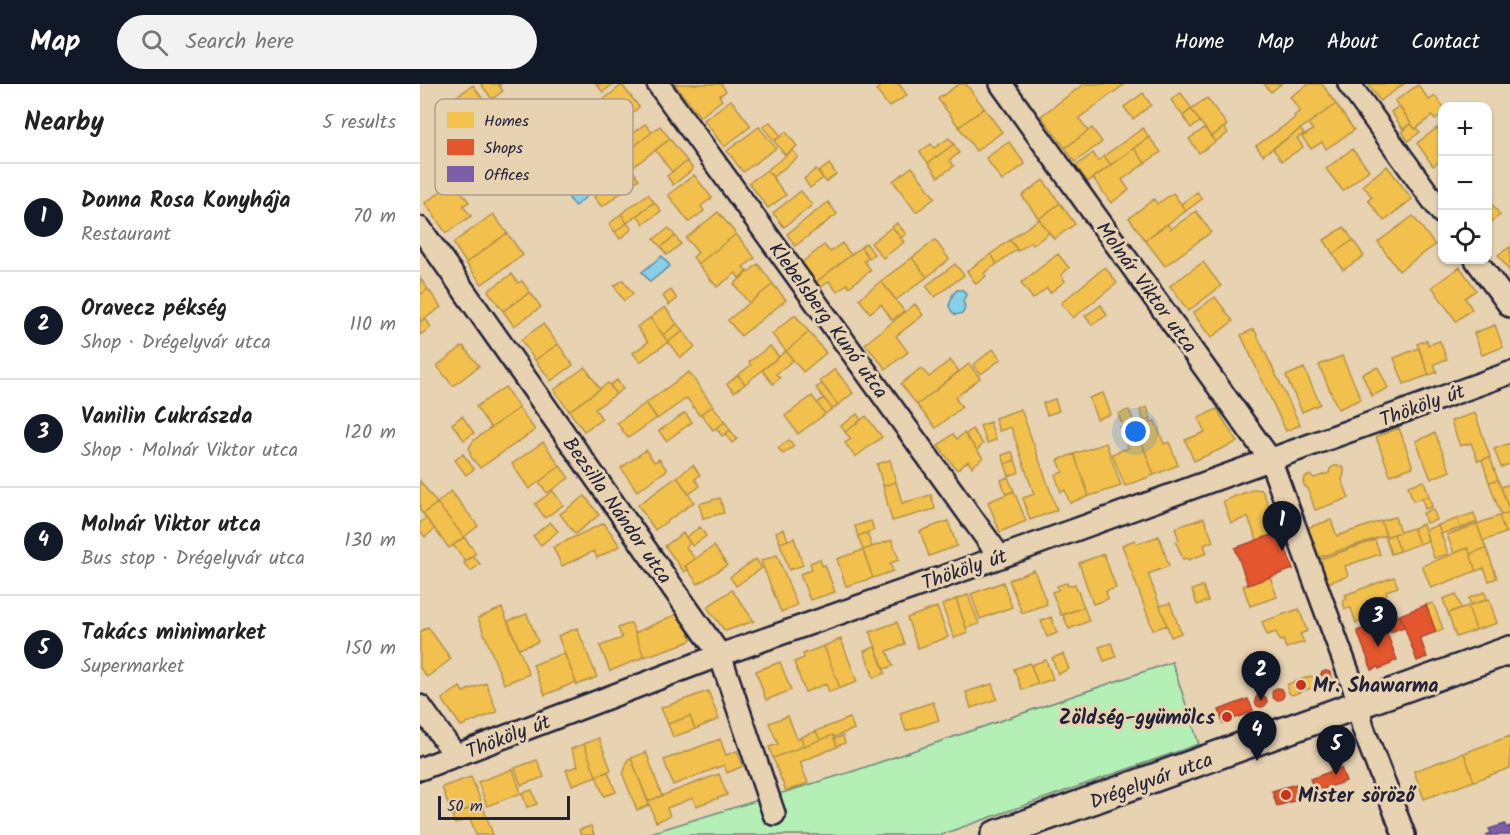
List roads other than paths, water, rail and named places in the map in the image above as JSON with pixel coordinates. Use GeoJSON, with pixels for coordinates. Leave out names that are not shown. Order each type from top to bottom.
{"type":"FeatureCollection","features":[{"type":"Feature","properties":{"kind":"main road","name":"Drégelyvár utca"},"geometry":{"type":"LineString","coordinates":[[995,835],[1510,650]]}},
{"type":"Feature","properties":{"kind":"street","name":"Klebelsberg Kunó utca"},"geometry":{"type":"LineString","coordinates":[[658,84],[1000,557]]}},
{"type":"Feature","properties":{"kind":"street","name":"Molnár Viktor utca"},"geometry":{"type":"LineString","coordinates":[[1000,84],[1270,459],[1355,691],[1367,739],[1404,835]]}},
{"type":"Feature","properties":{"kind":"street"},"geometry":{"type":"LineString","coordinates":[[1349,84],[1441,210]]}},
{"type":"Feature","properties":{"kind":"street","name":"Bezsilla Nándor utca"},"geometry":{"type":"LineString","coordinates":[[420,228],[720,654],[774,814]]}},
{"type":"Feature","properties":{"kind":"street"},"geometry":{"type":"LineString","coordinates":[[1479,264],[1510,306]]}},
{"type":"Feature","properties":{"kind":"street","name":"Thököly út"},"geometry":{"type":"LineString","coordinates":[[420,769],[720,654],[1000,557],[1510,373]]}},
{"type":"Feature","properties":{"kind":"street"},"geometry":{"type":"LineString","coordinates":[[420,706],[456,756]]}},
{"type":"Feature","properties":{"kind":"water"},"geometry":{"type":"Polygon","coordinates":[[[566,195],[584,195],[586,197],[575,206],[566,195]]]}},
{"type":"Feature","properties":{"kind":"water"},"geometry":{"type":"Polygon","coordinates":[[[662,256],[670,266],[650,282],[642,272],[662,256]]]}},
{"type":"Feature","properties":{"kind":"water"},"geometry":{"type":"Polygon","coordinates":[[[957,290],[963,290],[966,295],[963,301],[965,307],[963,313],[956,315],[949,306],[957,290]]]}},
{"type":"Feature","properties":{"kind":"place","name":"Donna Rosa Konyhája"},"geometry":{"type":"Point","coordinates":[1282,551]}},
{"type":"Feature","properties":{"kind":"place","name":"Vanilin Cukrászda"},"geometry":{"type":"Point","coordinates":[1378,647]}},
{"type":"Feature","properties":{"kind":"place","name":"Mr. Shawarma"},"geometry":{"type":"Point","coordinates":[1301,685]}},
{"type":"Feature","properties":{"kind":"place","name":"Oravecz pékség"},"geometry":{"type":"Point","coordinates":[1261,701]}},
{"type":"Feature","properties":{"kind":"place","name":"Zöldség-gyümölcs"},"geometry":{"type":"Point","coordinates":[1227,717]}},
{"type":"Feature","properties":{"kind":"place","name":"Molnár Viktor utca"},"geometry":{"type":"Point","coordinates":[1257,761]}},
{"type":"Feature","properties":{"kind":"place","name":"Takács minimarket"},"geometry":{"type":"Point","coordinates":[1336,775]}},
{"type":"Feature","properties":{"kind":"place","name":"Mister söröző"},"geometry":{"type":"Point","coordinates":[1286,795]}}]}
